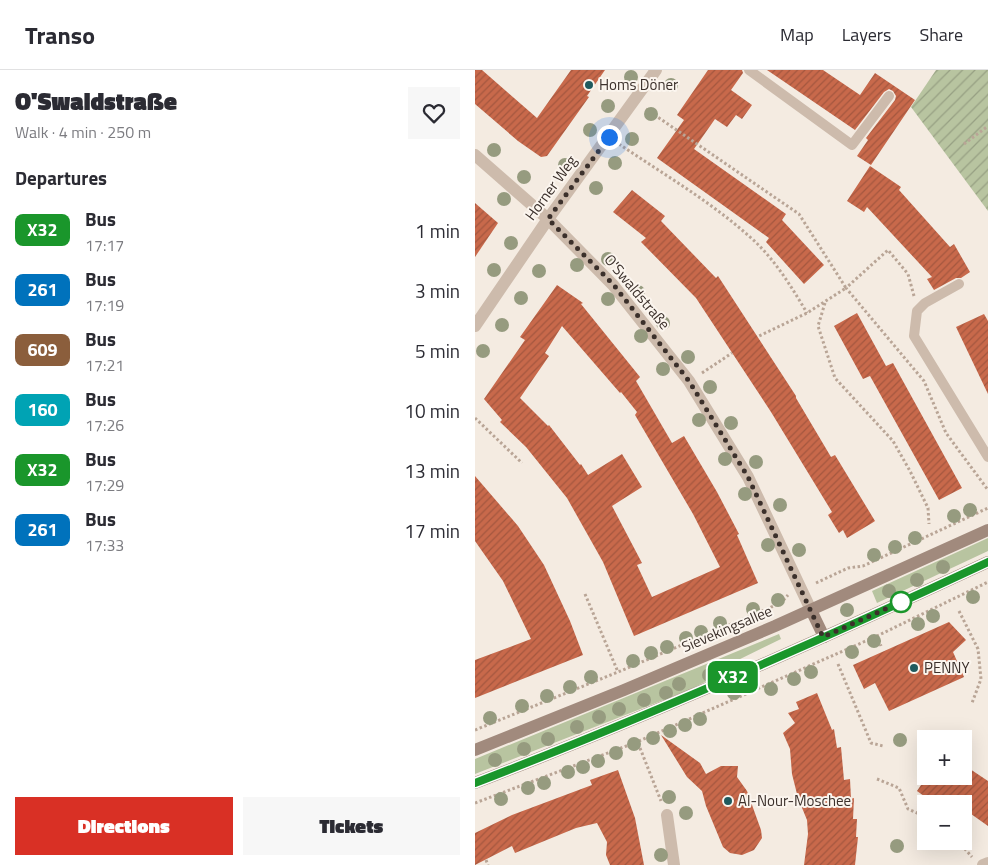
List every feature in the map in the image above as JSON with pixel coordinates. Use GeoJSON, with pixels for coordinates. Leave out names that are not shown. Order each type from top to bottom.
{"type":"FeatureCollection","features":[{"type":"Feature","properties":{"kind":"main road","name":"Sievekingsallee"},"geometry":{"type":"LineString","coordinates":[[475,750],[624,690],[811,610],[988,530]]}},
{"type":"Feature","properties":{"kind":"main road"},"geometry":{"type":"LineString","coordinates":[[475,783],[574,744],[823,637],[988,562]]}},
{"type":"Feature","properties":{"kind":"main road"},"geometry":{"type":"LineString","coordinates":[[811,610],[823,637]]}},
{"type":"Feature","properties":{"kind":"street","name":"Horner Weg"},"geometry":{"type":"LineString","coordinates":[[475,326],[548,219],[656,70]]}},
{"type":"Feature","properties":{"kind":"street","name":"O'Swaldstraße"},"geometry":{"type":"LineString","coordinates":[[475,155],[548,219],[613,284],[689,381],[748,477],[811,610]]}},
{"type":"Feature","properties":{"kind":"street"},"geometry":{"type":"LineString","coordinates":[[667,815],[673,865]]}},
{"type":"Feature","properties":{"kind":"street"},"geometry":{"type":"LineString","coordinates":[[978,862],[988,863]]}},
{"type":"Feature","properties":{"kind":"lane"},"geometry":{"type":"LineString","coordinates":[[749,70],[852,145],[889,96]]}},
{"type":"Feature","properties":{"kind":"lane"},"geometry":{"type":"LineString","coordinates":[[959,284],[925,303],[917,311],[914,336],[988,457]]}},
{"type":"Feature","properties":{"kind":"path"},"geometry":{"type":"LineString","coordinates":[[635,101],[799,214],[846,288],[807,313],[757,337]]}},
{"type":"Feature","properties":{"kind":"path"},"geometry":{"type":"LineString","coordinates":[[964,144],[988,126]]}},
{"type":"Feature","properties":{"kind":"path"},"geometry":{"type":"LineString","coordinates":[[609,137],[715,209],[751,238],[783,274],[807,313]]}},
{"type":"Feature","properties":{"kind":"path"},"geometry":{"type":"LineString","coordinates":[[825,303],[818,326],[835,378],[893,441],[928,508],[929,524]]}},
{"type":"Feature","properties":{"kind":"path"},"geometry":{"type":"LineString","coordinates":[[689,381],[732,353]]}},
{"type":"Feature","properties":{"kind":"path"},"geometry":{"type":"LineString","coordinates":[[475,418],[522,464]]}},
{"type":"Feature","properties":{"kind":"path"},"geometry":{"type":"LineString","coordinates":[[816,583],[848,568],[863,566],[988,508]]}},
{"type":"Feature","properties":{"kind":"path"},"geometry":{"type":"LineString","coordinates":[[475,804],[637,742],[877,636],[988,582]]}},
{"type":"Feature","properties":{"kind":"path"},"geometry":{"type":"LineString","coordinates":[[585,594],[618,672]]}},
{"type":"Feature","properties":{"kind":"path"},"geometry":{"type":"LineString","coordinates":[[475,730],[781,603],[788,595]]}},
{"type":"Feature","properties":{"kind":"path"},"geometry":{"type":"LineString","coordinates":[[959,611],[978,649],[981,679],[973,703]]}},
{"type":"Feature","properties":{"kind":"path"},"geometry":{"type":"LineString","coordinates":[[877,636],[881,646]]}},
{"type":"Feature","properties":{"kind":"path"},"geometry":{"type":"LineString","coordinates":[[839,664],[871,743],[883,746]]}},
{"type":"Feature","properties":{"kind":"path"},"geometry":{"type":"LineString","coordinates":[[640,748],[667,815]]}},
{"type":"Feature","properties":{"kind":"path"},"geometry":{"type":"LineString","coordinates":[[877,779],[899,788],[908,809],[917,813]]}},
{"type":"Feature","properties":{"kind":"path"},"geometry":{"type":"LineString","coordinates":[[967,850],[978,862]]}},
{"type":"Feature","properties":{"kind":"path"},"geometry":{"type":"LineString","coordinates":[[486,860],[488,865]]}},
{"type":"Feature","properties":{"kind":"green space"},"geometry":{"type":"Polygon","coordinates":[[[936,70],[988,70],[988,211],[911,107],[936,70]]]}},
{"type":"Feature","properties":{"kind":"green space"},"geometry":{"type":"Polygon","coordinates":[[[988,538],[988,551],[877,603],[872,591],[988,538]]]}},
{"type":"Feature","properties":{"kind":"green space"},"geometry":{"type":"Polygon","coordinates":[[[779,634],[781,639],[726,666],[715,677],[689,690],[475,774],[475,759],[779,634]]]}},
{"type":"Feature","properties":{"kind":"building"},"geometry":{"type":"Polygon","coordinates":[[[475,70],[482,70],[537,118],[571,70],[605,70],[587,96],[589,97],[547,156],[541,157],[518,141],[475,104],[475,70]]]}},
{"type":"Feature","properties":{"kind":"building"},"geometry":{"type":"Polygon","coordinates":[[[708,70],[742,70],[743,73],[731,90],[752,105],[742,119],[736,115],[727,127],[715,119],[694,149],[786,214],[782,220],[824,265],[804,284],[766,242],[769,238],[657,158],[684,120],[677,115],[708,70]]]}},
{"type":"Feature","properties":{"kind":"building"},"geometry":{"type":"Polygon","coordinates":[[[767,70],[823,70],[860,95],[875,73],[915,100],[871,165],[857,156],[868,140],[866,138],[895,100],[896,96],[893,91],[889,89],[884,92],[855,130],[767,70]]]}},
{"type":"Feature","properties":{"kind":"building"},"geometry":{"type":"Polygon","coordinates":[[[870,166],[901,187],[899,190],[950,247],[954,244],[970,272],[934,290],[927,279],[932,277],[867,207],[864,212],[847,201],[870,166]]]}},
{"type":"Feature","properties":{"kind":"building"},"geometry":{"type":"Polygon","coordinates":[[[632,190],[665,216],[661,221],[716,278],[718,276],[796,396],[831,457],[835,455],[875,521],[847,538],[843,530],[839,533],[828,515],[832,512],[771,412],[696,298],[641,242],[646,238],[613,212],[632,190]]]}},
{"type":"Feature","properties":{"kind":"building"},"geometry":{"type":"Polygon","coordinates":[[[475,203],[498,223],[475,257],[475,203]]]}},
{"type":"Feature","properties":{"kind":"building"},"geometry":{"type":"Polygon","coordinates":[[[557,285],[583,303],[581,304],[640,377],[636,381],[672,443],[684,436],[739,534],[737,535],[758,583],[634,636],[603,562],[567,498],[526,447],[500,422],[502,420],[484,399],[525,340],[520,337],[557,285]],[[562,326],[545,353],[549,356],[520,398],[549,425],[588,475],[622,454],[642,487],[612,506],[642,563],[637,565],[652,597],[720,567],[693,514],[635,415],[637,412],[562,326]]]}},
{"type":"Feature","properties":{"kind":"building"},"geometry":{"type":"Polygon","coordinates":[[[857,313],[886,366],[893,363],[962,488],[939,500],[870,376],[863,379],[834,326],[857,313]]]}},
{"type":"Feature","properties":{"kind":"building"},"geometry":{"type":"Polygon","coordinates":[[[984,314],[988,321],[988,394],[956,327],[984,314]]]}},
{"type":"Feature","properties":{"kind":"building"},"geometry":{"type":"Polygon","coordinates":[[[475,476],[518,526],[544,565],[570,621],[583,655],[475,698],[475,660],[531,639],[503,581],[475,541],[475,476]]]}},
{"type":"Feature","properties":{"kind":"building","name":"PENNY"},"geometry":{"type":"Polygon","coordinates":[[[949,622],[966,640],[953,652],[964,677],[889,711],[875,683],[864,689],[853,665],[949,622]]]}},
{"type":"Feature","properties":{"kind":"building"},"geometry":{"type":"Polygon","coordinates":[[[817,693],[832,730],[834,729],[837,748],[841,747],[844,780],[850,779],[851,799],[854,798],[853,819],[857,819],[856,837],[858,837],[855,865],[804,865],[808,834],[807,820],[798,798],[792,774],[790,749],[783,733],[795,723],[788,713],[799,709],[796,702],[817,693]]]}},
{"type":"Feature","properties":{"kind":"building","name":"Al-Nour-Moschee"},"geometry":{"type":"Polygon","coordinates":[[[661,735],[700,763],[706,774],[721,766],[738,766],[737,777],[747,791],[761,830],[762,838],[754,850],[742,855],[730,853],[723,847],[706,806],[702,791],[687,777],[661,735]]]}},
{"type":"Feature","properties":{"kind":"building"},"geometry":{"type":"Polygon","coordinates":[[[618,770],[635,818],[644,865],[610,865],[606,855],[607,842],[597,823],[576,828],[515,853],[512,846],[475,865],[475,833],[512,815],[592,785],[590,780],[618,770]]]}},
{"type":"Feature","properties":{"kind":"building"},"geometry":{"type":"Polygon","coordinates":[[[972,770],[988,781],[988,826],[972,815],[972,795],[923,795],[917,791],[921,785],[972,785],[972,770]]]}},
{"type":"Feature","properties":{"kind":"bus line","name":"X32"},"geometry":{"type":"LineString","coordinates":[[475,783],[745,672],[988,562]]}},
{"type":"Feature","properties":{"kind":"place","name":"Homs Döner"},"geometry":{"type":"Point","coordinates":[589,85]}},
{"type":"Feature","properties":{"kind":"place","name":"PENNY"},"geometry":{"type":"Point","coordinates":[914,668]}},
{"type":"Feature","properties":{"kind":"place","name":"Al-Nour-Moschee"},"geometry":{"type":"Point","coordinates":[728,801]}},
{"type":"Feature","properties":{"kind":"route"},"geometry":{"type":"LineString","coordinates":[[609,137],[548,219],[613,284],[689,381],[748,477],[823,637],[901,602]]}}]}
